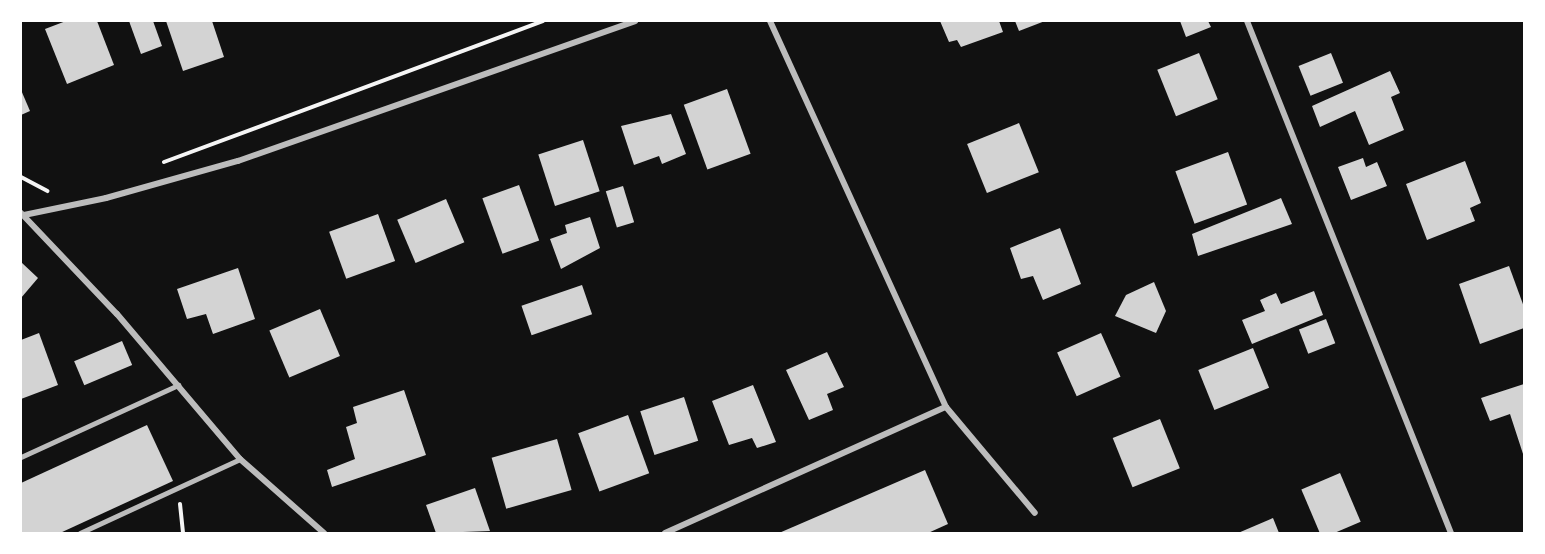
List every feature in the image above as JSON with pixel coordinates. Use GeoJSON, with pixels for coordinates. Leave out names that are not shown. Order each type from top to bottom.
{"type":"FeatureCollection","features":[{"type":"Feature","properties":{"kind":"street"},"geometry":{"type":"LineString","coordinates":[[22,213],[106,198],[238,161],[635,21]]}},
{"type":"Feature","properties":{"kind":"street"},"geometry":{"type":"LineString","coordinates":[[770,21],[946,407],[1035,513]]}},
{"type":"Feature","properties":{"kind":"street"},"geometry":{"type":"LineString","coordinates":[[1247,21],[1451,533]]}},
{"type":"Feature","properties":{"kind":"street"},"geometry":{"type":"LineString","coordinates":[[22,213],[178,385],[240,459],[324,533]]}},
{"type":"Feature","properties":{"kind":"street"},"geometry":{"type":"LineString","coordinates":[[665,533],[946,407]]}},
{"type":"Feature","properties":{"kind":"lane"},"geometry":{"type":"LineString","coordinates":[[21,457],[178,385]]}},
{"type":"Feature","properties":{"kind":"lane"},"geometry":{"type":"LineString","coordinates":[[80,533],[240,459]]}},
{"type":"Feature","properties":{"kind":"path"},"geometry":{"type":"LineString","coordinates":[[155,165],[543,21]]}},
{"type":"Feature","properties":{"kind":"path"},"geometry":{"type":"LineString","coordinates":[[21,177],[46,191],[56,191]]}},
{"type":"Feature","properties":{"kind":"path"},"geometry":{"type":"LineString","coordinates":[[178,488],[183,533]]}},
{"type":"Feature","properties":{"kind":"building"},"geometry":{"type":"Polygon","coordinates":[[[66,21],[97,21],[114,65],[67,84],[45,29],[66,21]]]}},
{"type":"Feature","properties":{"kind":"building"},"geometry":{"type":"Polygon","coordinates":[[[129,21],[153,21],[162,46],[141,54],[129,21]]]}},
{"type":"Feature","properties":{"kind":"building"},"geometry":{"type":"Polygon","coordinates":[[[166,21],[212,21],[224,57],[183,71],[166,21]]]}},
{"type":"Feature","properties":{"kind":"building"},"geometry":{"type":"Polygon","coordinates":[[[940,21],[999,21],[1003,32],[961,47],[957,40],[949,42],[940,21]]]}},
{"type":"Feature","properties":{"kind":"building"},"geometry":{"type":"Polygon","coordinates":[[[1015,21],[1045,21],[1019,31],[1015,21]]]}},
{"type":"Feature","properties":{"kind":"building"},"geometry":{"type":"Polygon","coordinates":[[[1180,21],[1208,21],[1211,27],[1186,37],[1180,21]]]}},
{"type":"Feature","properties":{"kind":"building"},"geometry":{"type":"Polygon","coordinates":[[[1199,53],[1218,99],[1176,116],[1157,70],[1199,53]]]}},
{"type":"Feature","properties":{"kind":"building"},"geometry":{"type":"Polygon","coordinates":[[[1331,53],[1343,83],[1311,96],[1299,66],[1331,53]]]}},
{"type":"Feature","properties":{"kind":"building"},"geometry":{"type":"Polygon","coordinates":[[[1390,71],[1400,93],[1391,97],[1404,130],[1369,145],[1355,111],[1320,127],[1312,106],[1390,71]]]}},
{"type":"Feature","properties":{"kind":"building"},"geometry":{"type":"Polygon","coordinates":[[[727,89],[751,154],[707,170],[684,105],[727,89]]]}},
{"type":"Feature","properties":{"kind":"building"},"geometry":{"type":"Polygon","coordinates":[[[21,90],[30,111],[21,115],[21,90]]]}},
{"type":"Feature","properties":{"kind":"building"},"geometry":{"type":"Polygon","coordinates":[[[671,114],[686,154],[662,164],[659,156],[634,165],[621,126],[671,114]]]}},
{"type":"Feature","properties":{"kind":"building"},"geometry":{"type":"Polygon","coordinates":[[[1019,123],[1039,172],[987,193],[967,144],[1019,123]]]}},
{"type":"Feature","properties":{"kind":"building"},"geometry":{"type":"Polygon","coordinates":[[[583,140],[600,191],[555,206],[538,155],[583,140]]]}},
{"type":"Feature","properties":{"kind":"building"},"geometry":{"type":"Polygon","coordinates":[[[1228,152],[1247,205],[1195,224],[1175,171],[1228,152]]]}},
{"type":"Feature","properties":{"kind":"building"},"geometry":{"type":"Polygon","coordinates":[[[1363,158],[1366,167],[1377,162],[1387,186],[1351,200],[1338,167],[1363,158]]]}},
{"type":"Feature","properties":{"kind":"building"},"geometry":{"type":"Polygon","coordinates":[[[1465,161],[1481,203],[1470,208],[1475,221],[1427,240],[1406,184],[1465,161]]]}},
{"type":"Feature","properties":{"kind":"building"},"geometry":{"type":"Polygon","coordinates":[[[519,185],[539,240],[503,254],[482,198],[519,185]]]}},
{"type":"Feature","properties":{"kind":"building"},"geometry":{"type":"Polygon","coordinates":[[[623,186],[634,222],[617,228],[606,191],[623,186]]]}},
{"type":"Feature","properties":{"kind":"building"},"geometry":{"type":"Polygon","coordinates":[[[1281,198],[1292,224],[1198,256],[1192,234],[1281,198]]]}},
{"type":"Feature","properties":{"kind":"building"},"geometry":{"type":"Polygon","coordinates":[[[446,199],[464,242],[416,263],[397,220],[446,199]]]}},
{"type":"Feature","properties":{"kind":"building"},"geometry":{"type":"Polygon","coordinates":[[[378,214],[395,261],[346,279],[329,232],[378,214]]]}},
{"type":"Feature","properties":{"kind":"building"},"geometry":{"type":"Polygon","coordinates":[[[590,217],[600,248],[561,269],[550,239],[567,233],[565,225],[590,217]]]}},
{"type":"Feature","properties":{"kind":"building"},"geometry":{"type":"Polygon","coordinates":[[[1060,228],[1081,284],[1043,300],[1033,276],[1021,279],[1010,248],[1060,228]]]}},
{"type":"Feature","properties":{"kind":"building"},"geometry":{"type":"Polygon","coordinates":[[[21,262],[38,278],[21,298],[21,262]]]}},
{"type":"Feature","properties":{"kind":"building"},"geometry":{"type":"Polygon","coordinates":[[[1509,266],[1524,307],[1524,328],[1480,344],[1459,284],[1509,266]]]}},
{"type":"Feature","properties":{"kind":"building"},"geometry":{"type":"Polygon","coordinates":[[[238,268],[255,319],[213,334],[206,314],[187,319],[177,289],[238,268]]]}},
{"type":"Feature","properties":{"kind":"building"},"geometry":{"type":"Polygon","coordinates":[[[1154,282],[1166,311],[1156,333],[1115,316],[1126,295],[1154,282]]]}},
{"type":"Feature","properties":{"kind":"building"},"geometry":{"type":"Polygon","coordinates":[[[582,285],[592,314],[532,335],[521,306],[582,285]]]}},
{"type":"Feature","properties":{"kind":"building"},"geometry":{"type":"Polygon","coordinates":[[[1314,291],[1323,315],[1252,344],[1242,320],[1265,311],[1260,300],[1276,293],[1281,304],[1314,291]]]}},
{"type":"Feature","properties":{"kind":"building"},"geometry":{"type":"Polygon","coordinates":[[[320,309],[340,356],[289,377],[269,330],[320,309]]]}},
{"type":"Feature","properties":{"kind":"building"},"geometry":{"type":"Polygon","coordinates":[[[1326,319],[1335,343],[1308,354],[1299,329],[1326,319]]]}},
{"type":"Feature","properties":{"kind":"building"},"geometry":{"type":"Polygon","coordinates":[[[39,333],[58,385],[21,399],[21,340],[39,333]]]}},
{"type":"Feature","properties":{"kind":"building"},"geometry":{"type":"Polygon","coordinates":[[[1101,333],[1121,377],[1077,396],[1057,353],[1101,333]]]}},
{"type":"Feature","properties":{"kind":"building"},"geometry":{"type":"Polygon","coordinates":[[[122,341],[132,365],[84,385],[74,361],[122,341]]]}},
{"type":"Feature","properties":{"kind":"building"},"geometry":{"type":"Polygon","coordinates":[[[1253,348],[1269,388],[1214,410],[1198,370],[1253,348]]]}},
{"type":"Feature","properties":{"kind":"building"},"geometry":{"type":"Polygon","coordinates":[[[827,352],[844,387],[827,394],[833,410],[809,420],[786,370],[827,352]]]}},
{"type":"Feature","properties":{"kind":"building"},"geometry":{"type":"Polygon","coordinates":[[[1524,384],[1524,457],[1510,414],[1490,421],[1481,398],[1524,384]]]}},
{"type":"Feature","properties":{"kind":"building"},"geometry":{"type":"Polygon","coordinates":[[[753,385],[776,442],[757,448],[752,438],[729,445],[712,401],[753,385]]]}},
{"type":"Feature","properties":{"kind":"building"},"geometry":{"type":"Polygon","coordinates":[[[404,390],[426,455],[332,487],[327,470],[355,459],[346,427],[357,423],[353,407],[404,390]]]}},
{"type":"Feature","properties":{"kind":"building"},"geometry":{"type":"Polygon","coordinates":[[[684,397],[698,441],[654,455],[640,411],[684,397]]]}},
{"type":"Feature","properties":{"kind":"building"},"geometry":{"type":"Polygon","coordinates":[[[628,415],[649,473],[599,491],[578,433],[628,415]]]}},
{"type":"Feature","properties":{"kind":"building"},"geometry":{"type":"Polygon","coordinates":[[[1160,419],[1180,468],[1133,487],[1113,438],[1160,419]]]}},
{"type":"Feature","properties":{"kind":"building"},"geometry":{"type":"Polygon","coordinates":[[[147,425],[173,481],[60,533],[21,533],[21,483],[147,425]]]}},
{"type":"Feature","properties":{"kind":"building"},"geometry":{"type":"Polygon","coordinates":[[[557,439],[572,490],[506,509],[492,458],[557,439]]]}},
{"type":"Feature","properties":{"kind":"building"},"geometry":{"type":"Polygon","coordinates":[[[925,470],[948,524],[928,533],[779,533],[925,470]]]}},
{"type":"Feature","properties":{"kind":"building"},"geometry":{"type":"Polygon","coordinates":[[[1340,473],[1361,522],[1334,533],[1320,533],[1301,489],[1340,473]]]}},
{"type":"Feature","properties":{"kind":"building"},"geometry":{"type":"Polygon","coordinates":[[[475,488],[490,531],[436,533],[426,505],[475,488]]]}},
{"type":"Feature","properties":{"kind":"building"},"geometry":{"type":"Polygon","coordinates":[[[1273,518],[1279,533],[1238,533],[1273,518]]]}}]}
